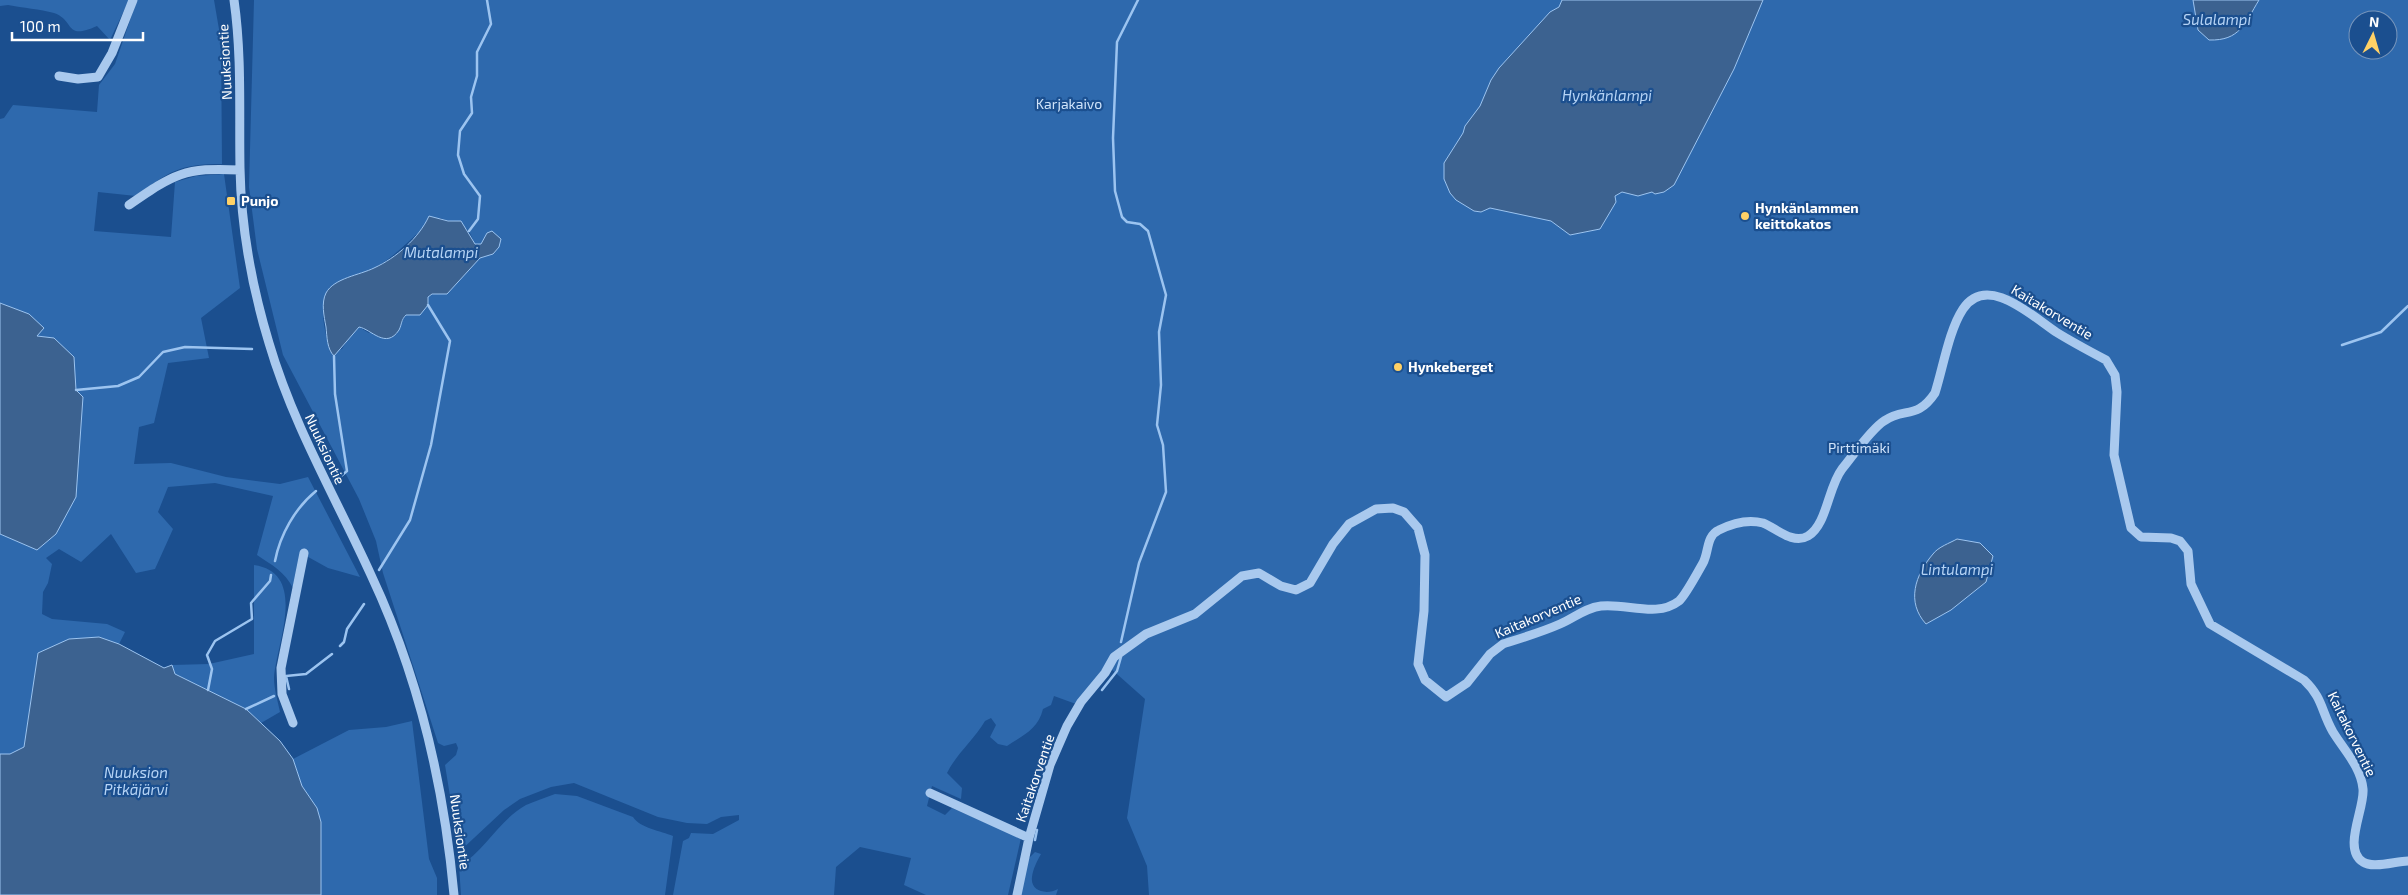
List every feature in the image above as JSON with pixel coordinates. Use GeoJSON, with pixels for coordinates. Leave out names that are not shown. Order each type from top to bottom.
{"type":"FeatureCollection","features":[{"type":"Feature","properties":{"kind":"street"},"geometry":{"type":"LineString","coordinates":[[59,76],[78,79],[98,77],[112,53],[133,0]]}},
{"type":"Feature","properties":{"kind":"street","name":"Nuuksiontie"},"geometry":{"type":"LineString","coordinates":[[234,0],[240,64],[240,170],[252,273],[269,344],[296,421],[372,576],[408,669],[422,713],[444,807],[454,895]]}},
{"type":"Feature","properties":{"kind":"street"},"geometry":{"type":"LineString","coordinates":[[129,205],[169,177],[193,170],[240,170]]}},
{"type":"Feature","properties":{"kind":"street","name":"Kaitakorventie"},"geometry":{"type":"LineString","coordinates":[[1017,895],[1029,838],[1050,766],[1067,726],[1081,702],[1105,673],[1114,657],[1146,634],[1195,614],[1242,576],[1259,574],[1281,586],[1296,590],[1310,583],[1333,544],[1349,524],[1362,515],[1384,507],[1404,512],[1418,528],[1425,555],[1424,611],[1418,664],[1425,680],[1446,696],[1467,684],[1494,649],[1561,624],[1582,612],[1602,606],[1649,610],[1674,604],[1685,595],[1704,562],[1710,541],[1717,531],[1746,521],[1762,523],[1798,539],[1808,536],[1821,521],[1832,487],[1840,472],[1883,421],[1913,412],[1928,403],[1935,393],[1963,310],[1978,296],[1987,295],[2006,300],[2057,333],[2106,360],[2112,366],[2116,375],[2117,392],[2114,455],[2131,528],[2141,537],[2170,538],[2180,541],[2188,551],[2191,584],[2210,624],[2304,680],[2315,690],[2334,734],[2348,752],[2356,768],[2363,789],[2354,839],[2354,849],[2357,856],[2363,862],[2370,864],[2408,862]]}},
{"type":"Feature","properties":{"kind":"street"},"geometry":{"type":"LineString","coordinates":[[293,723],[282,694],[281,668],[304,553]]}},
{"type":"Feature","properties":{"kind":"street"},"geometry":{"type":"LineString","coordinates":[[930,793],[1029,838]]}},
{"type":"Feature","properties":{"kind":"green space"},"geometry":{"type":"Polygon","coordinates":[[[0,0],[129,0],[110,40],[97,26],[87,30],[74,30],[61,16],[54,13],[8,5],[0,6],[0,0]]]}},
{"type":"Feature","properties":{"kind":"green space"},"geometry":{"type":"Polygon","coordinates":[[[137,0],[214,0],[221,41],[222,164],[195,165],[176,171],[158,180],[136,196],[98,192],[94,231],[171,237],[175,182],[196,176],[224,174],[240,288],[201,318],[209,358],[168,363],[154,423],[139,427],[134,464],[171,463],[226,477],[280,484],[308,477],[360,577],[328,568],[301,553],[293,588],[282,573],[257,555],[273,496],[215,483],[168,487],[158,512],[173,529],[155,569],[136,573],[111,534],[81,562],[59,549],[46,558],[52,564],[48,583],[43,592],[42,614],[52,619],[107,624],[125,632],[119,644],[99,637],[38,653],[24,747],[10,754],[0,754],[0,534],[37,550],[76,390],[37,336],[29,314],[0,303],[0,119],[4,118],[13,105],[97,112],[99,85],[115,64],[137,0]]]}},
{"type":"Feature","properties":{"kind":"green space","name":"Pirttimäki"},"geometry":{"type":"Polygon","coordinates":[[[254,0],[2408,0],[2408,895],[1149,895],[1147,866],[1127,818],[1145,699],[1109,667],[1105,667],[1076,704],[1054,696],[1051,705],[1043,709],[1034,727],[1007,746],[998,744],[990,737],[996,725],[991,718],[985,721],[947,773],[962,788],[961,799],[932,786],[927,806],[945,815],[952,808],[1021,838],[1008,895],[926,895],[904,885],[911,858],[860,847],[836,867],[834,895],[673,895],[683,841],[689,838],[691,833],[713,834],[739,820],[739,815],[721,817],[707,824],[687,823],[658,817],[574,783],[551,787],[520,799],[504,810],[459,852],[445,765],[456,755],[458,748],[456,743],[444,746],[438,743],[383,573],[376,541],[359,499],[283,355],[257,249],[249,187],[254,0]],[[440,218],[423,229],[385,262],[335,285],[325,298],[323,304],[324,325],[330,352],[342,349],[352,333],[359,327],[369,333],[398,330],[406,315],[420,315],[428,297],[463,275],[480,258],[493,254],[499,247],[487,233],[481,244],[475,244],[469,231],[463,226],[440,218]]]}},
{"type":"Feature","properties":{"kind":"green space"},"geometry":{"type":"Polygon","coordinates":[[[254,565],[271,571],[281,581],[285,596],[283,630],[274,678],[280,712],[261,723],[246,709],[175,674],[172,665],[209,664],[254,654],[254,565]]]}},
{"type":"Feature","properties":{"kind":"green space"},"geometry":{"type":"Polygon","coordinates":[[[412,721],[429,859],[437,878],[437,895],[321,895],[321,822],[317,808],[302,786],[293,759],[349,730],[386,727],[412,721]]]}},
{"type":"Feature","properties":{"kind":"green space"},"geometry":{"type":"Polygon","coordinates":[[[555,794],[577,796],[633,817],[646,827],[673,836],[665,895],[461,895],[459,866],[477,852],[516,811],[526,805],[555,794]]]}},
{"type":"Feature","properties":{"kind":"green space"},"geometry":{"type":"Polygon","coordinates":[[[1035,852],[1041,854],[1035,865],[1032,882],[1036,889],[1040,891],[1049,892],[1058,889],[1056,895],[1020,895],[1028,859],[1035,852]]]}},
{"type":"Feature","properties":{"kind":"water","name":"Hynkänlampi"},"geometry":{"type":"Polygon","coordinates":[[[1562,0],[1763,0],[1734,69],[1674,185],[1664,192],[1655,194],[1652,192],[1638,196],[1622,192],[1615,196],[1616,202],[1600,229],[1570,235],[1551,221],[1490,208],[1481,212],[1474,211],[1456,200],[1450,193],[1444,179],[1444,163],[1463,133],[1465,126],[1480,106],[1491,80],[1499,68],[1550,12],[1559,7],[1562,0]]]}},
{"type":"Feature","properties":{"kind":"water","name":"Sulalampi"},"geometry":{"type":"Polygon","coordinates":[[[2193,0],[2259,0],[2245,23],[2235,34],[2219,40],[2209,40],[2198,30],[2193,0]]]}},
{"type":"Feature","properties":{"kind":"water","name":"Mutalampi"},"geometry":{"type":"Polygon","coordinates":[[[429,216],[448,221],[461,221],[475,244],[481,244],[487,233],[492,231],[501,239],[499,247],[493,254],[480,258],[447,294],[432,294],[428,297],[428,305],[420,315],[406,315],[394,336],[389,338],[379,337],[359,327],[334,356],[327,339],[323,305],[326,293],[341,280],[374,268],[390,259],[406,247],[425,224],[429,216]]]}},
{"type":"Feature","properties":{"kind":"water"},"geometry":{"type":"Polygon","coordinates":[[[0,303],[29,314],[44,328],[37,336],[54,338],[74,357],[76,390],[83,397],[76,497],[56,534],[37,550],[0,534],[0,303]]]}},
{"type":"Feature","properties":{"kind":"water","name":"Lintulampi"},"geometry":{"type":"Polygon","coordinates":[[[1957,539],[1980,543],[1993,556],[1986,582],[1951,610],[1926,624],[1916,607],[1915,589],[1918,580],[1927,562],[1935,552],[1957,539]]]}},
{"type":"Feature","properties":{"kind":"water","name":"Nuuksion Pitkäjärvi"},"geometry":{"type":"Polygon","coordinates":[[[99,637],[119,644],[164,668],[172,665],[175,674],[246,709],[280,741],[293,759],[302,786],[317,808],[321,822],[321,895],[0,895],[0,754],[10,754],[24,747],[38,653],[69,639],[99,637]]]}},
{"type":"Feature","properties":{"kind":"waterway"},"geometry":{"type":"LineString","coordinates":[[469,231],[478,219],[480,196],[464,174],[458,155],[460,131],[472,113],[471,97],[477,76],[477,52],[491,24],[487,0]]}},
{"type":"Feature","properties":{"kind":"waterway"},"geometry":{"type":"LineString","coordinates":[[1121,642],[1139,563],[1166,492],[1163,445],[1157,425],[1161,385],[1159,332],[1166,295],[1148,231],[1140,224],[1127,222],[1122,217],[1115,191],[1113,138],[1117,42],[1138,0]]}},
{"type":"Feature","properties":{"kind":"waterway"},"geometry":{"type":"LineString","coordinates":[[379,570],[410,520],[431,445],[450,341],[428,305]]}},
{"type":"Feature","properties":{"kind":"waterway"},"geometry":{"type":"LineString","coordinates":[[2342,345],[2381,332],[2408,306]]}},
{"type":"Feature","properties":{"kind":"waterway"},"geometry":{"type":"LineString","coordinates":[[76,390],[118,386],[139,377],[163,352],[185,347],[252,349]]}},
{"type":"Feature","properties":{"kind":"waterway"},"geometry":{"type":"LineString","coordinates":[[334,356],[335,394],[347,471],[334,482]]}},
{"type":"Feature","properties":{"kind":"waterway"},"geometry":{"type":"LineString","coordinates":[[275,561],[281,541],[295,514],[301,505],[316,491]]}},
{"type":"Feature","properties":{"kind":"waterway"},"geometry":{"type":"LineString","coordinates":[[208,690],[212,669],[207,655],[215,641],[252,619],[251,603],[270,581],[271,575]]}},
{"type":"Feature","properties":{"kind":"waterway"},"geometry":{"type":"LineString","coordinates":[[340,646],[344,642],[347,629],[364,604]]}},
{"type":"Feature","properties":{"kind":"waterway"},"geometry":{"type":"LineString","coordinates":[[289,689],[286,676],[306,674],[332,654]]}},
{"type":"Feature","properties":{"kind":"waterway"},"geometry":{"type":"LineString","coordinates":[[1102,690],[1117,671],[1121,657]]}},
{"type":"Feature","properties":{"kind":"waterway"},"geometry":{"type":"LineString","coordinates":[[246,709],[274,696]]}},
{"type":"Feature","properties":{"kind":"waterway"},"geometry":{"type":"LineString","coordinates":[[1035,840],[1037,830]]}},
{"type":"Feature","properties":{"kind":"place","name":"Punjo"},"geometry":{"type":"Point","coordinates":[231,201]}},
{"type":"Feature","properties":{"kind":"place","name":"Hynkänlammen keittokatos"},"geometry":{"type":"Point","coordinates":[1745,216]}},
{"type":"Feature","properties":{"kind":"place","name":"Hynkeberget"},"geometry":{"type":"Point","coordinates":[1398,367]}},
{"type":"Feature","properties":{"kind":"park label","name":"Karjakaivo"},"geometry":{"type":"Point","coordinates":[1069,104]}}]}
